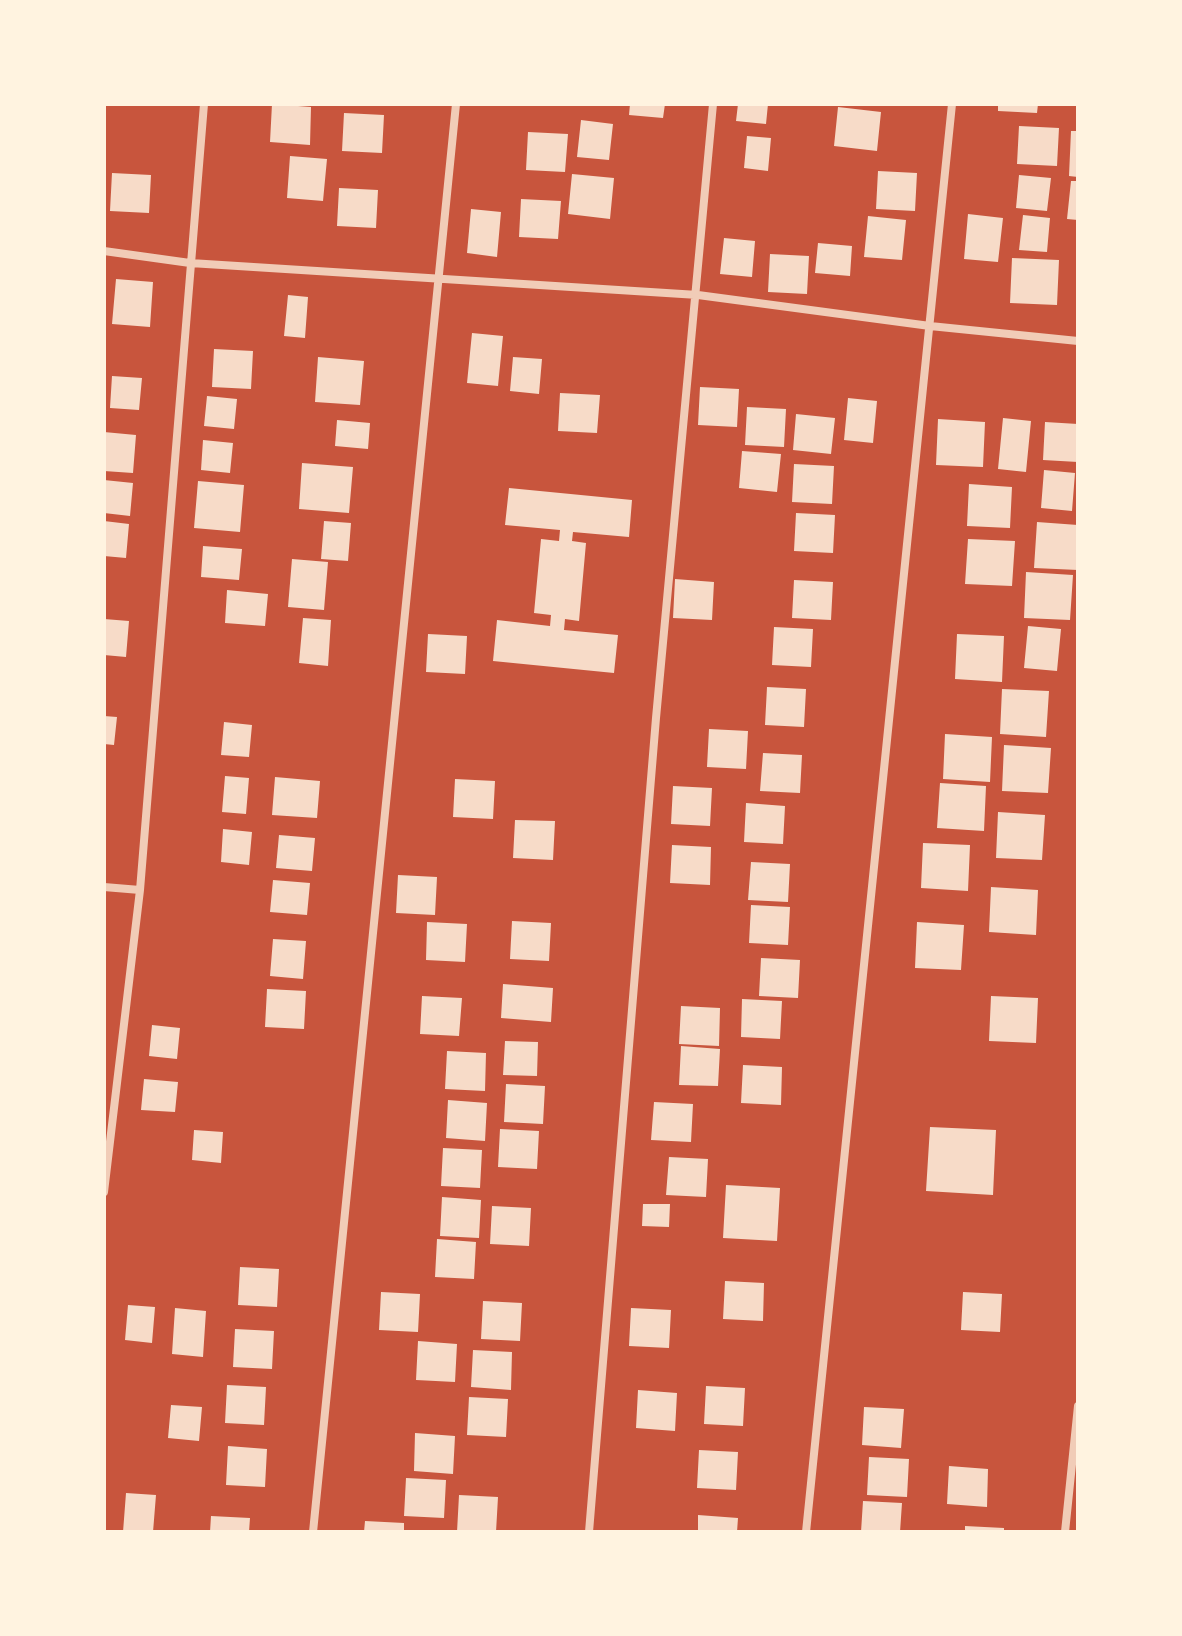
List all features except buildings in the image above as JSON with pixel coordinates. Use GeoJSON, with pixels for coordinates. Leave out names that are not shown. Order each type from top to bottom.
{"type":"FeatureCollection","features":[{"type":"Feature","properties":{"kind":"street"},"geometry":{"type":"LineString","coordinates":[[104,1192],[140,890],[204,104]]}},
{"type":"Feature","properties":{"kind":"street"},"geometry":{"type":"LineString","coordinates":[[313,1532],[456,104]]}},
{"type":"Feature","properties":{"kind":"street"},"geometry":{"type":"LineString","coordinates":[[589,1532],[655,734],[698,295],[713,104]]}},
{"type":"Feature","properties":{"kind":"street"},"geometry":{"type":"LineString","coordinates":[[806,1532],[952,104]]}},
{"type":"Feature","properties":{"kind":"street"},"geometry":{"type":"LineString","coordinates":[[104,251],[190,263],[698,295],[930,326],[1078,341]]}},
{"type":"Feature","properties":{"kind":"street"},"geometry":{"type":"LineString","coordinates":[[104,887],[140,890]]}},
{"type":"Feature","properties":{"kind":"street"},"geometry":{"type":"LineString","coordinates":[[1065,1532],[1078,1406]]}}]}
